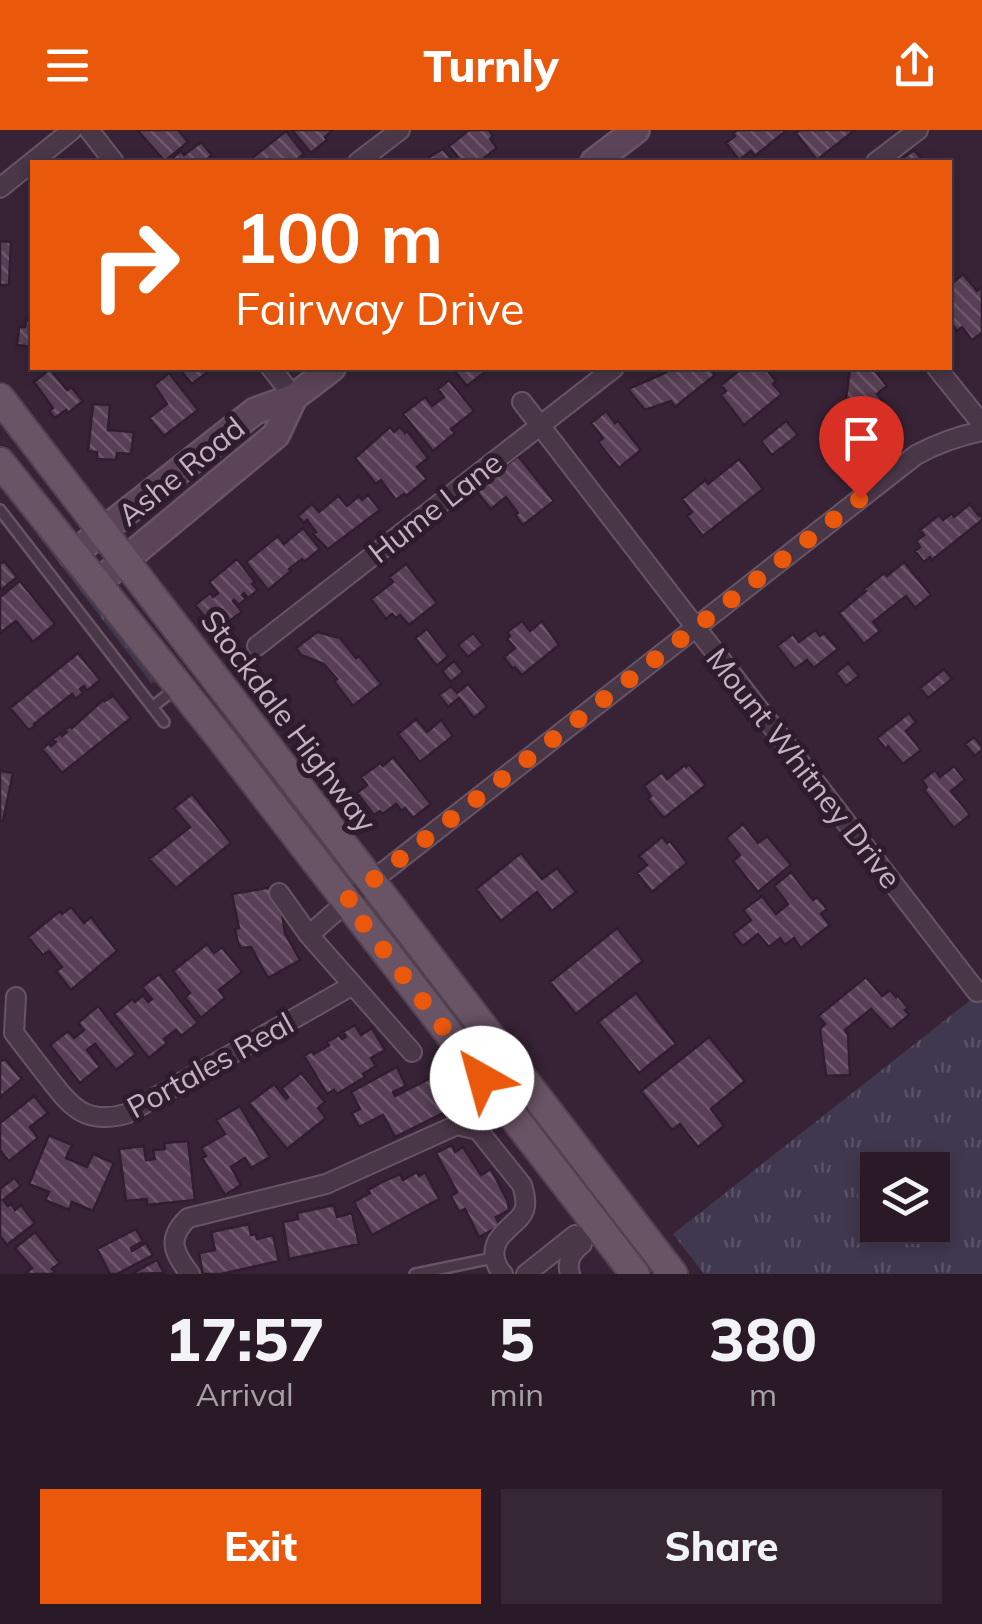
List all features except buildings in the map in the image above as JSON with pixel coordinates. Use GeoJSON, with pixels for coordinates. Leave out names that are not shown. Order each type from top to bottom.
{"type":"FeatureCollection","features":[{"type":"Feature","properties":{"kind":"main road","name":"Stockdale Highway"},"geometry":{"type":"LineString","coordinates":[[0,398],[124,560],[359,891],[588,1233],[634,1274]]}},
{"type":"Feature","properties":{"kind":"main road","name":"Stockdale Highway"},"geometry":{"type":"LineString","coordinates":[[0,462],[180,686],[359,891],[673,1274]]}},
{"type":"Feature","properties":{"kind":"street"},"geometry":{"type":"LineString","coordinates":[[35,160],[72,130]]}},
{"type":"Feature","properties":{"kind":"street"},"geometry":{"type":"LineString","coordinates":[[90,130],[112,160]]}},
{"type":"Feature","properties":{"kind":"street"},"geometry":{"type":"LineString","coordinates":[[361,160],[400,130]]}},
{"type":"Feature","properties":{"kind":"street"},"geometry":{"type":"LineString","coordinates":[[597,160],[636,130]]}},
{"type":"Feature","properties":{"kind":"street"},"geometry":{"type":"LineString","coordinates":[[879,160],[918,130]]}},
{"type":"Feature","properties":{"kind":"street"},"geometry":{"type":"LineString","coordinates":[[0,188],[30,164]]}},
{"type":"Feature","properties":{"kind":"street"},"geometry":{"type":"LineString","coordinates":[[274,370],[294,397]]}},
{"type":"Feature","properties":{"kind":"street","name":"Ashe Road"},"geometry":{"type":"LineString","coordinates":[[72,555],[255,410],[294,397],[329,370]]}},
{"type":"Feature","properties":{"kind":"street","name":"Hume Lane"},"geometry":{"type":"LineString","coordinates":[[257,646],[611,370]]}},
{"type":"Feature","properties":{"kind":"street"},"geometry":{"type":"LineString","coordinates":[[309,934],[916,455],[982,428],[938,370]]}},
{"type":"Feature","properties":{"kind":"street","name":"Ashe Road"},"geometry":{"type":"LineString","coordinates":[[96,584],[276,434],[294,397]]}},
{"type":"Feature","properties":{"kind":"street","name":"Mount Whitney Drive"},"geometry":{"type":"LineString","coordinates":[[522,402],[977,992]]}},
{"type":"Feature","properties":{"kind":"street"},"geometry":{"type":"LineString","coordinates":[[279,893],[309,934],[412,1052]]}},
{"type":"Feature","properties":{"kind":"street","name":"Portales Real"},"geometry":{"type":"LineString","coordinates":[[16,997],[14,1033],[64,1098],[84,1114],[112,1118],[126,1114],[353,985]]}},
{"type":"Feature","properties":{"kind":"street"},"geometry":{"type":"LineString","coordinates":[[478,1130],[506,1109]]}},
{"type":"Feature","properties":{"kind":"street"},"geometry":{"type":"LineString","coordinates":[[190,1274],[174,1246],[180,1226],[188,1218],[326,1184],[457,1124],[478,1130],[522,1184],[525,1195],[521,1216],[499,1238],[498,1266]]}},
{"type":"Feature","properties":{"kind":"street"},"geometry":{"type":"LineString","coordinates":[[526,1274],[576,1235],[588,1233]]}},
{"type":"Feature","properties":{"kind":"street"},"geometry":{"type":"LineString","coordinates":[[570,1274],[569,1261],[588,1233]]}},
{"type":"Feature","properties":{"kind":"lane"},"geometry":{"type":"LineString","coordinates":[[0,510],[164,722]]}},
{"type":"Feature","properties":{"kind":"lane"},"geometry":{"type":"LineString","coordinates":[[152,706],[180,686]]}},
{"type":"Feature","properties":{"kind":"lane"},"geometry":{"type":"LineString","coordinates":[[415,1274],[498,1266]]}},
{"type":"Feature","properties":{"kind":"green space"},"geometry":{"type":"Polygon","coordinates":[[[0,483],[156,679],[157,682],[151,683],[0,483]]]}},
{"type":"Feature","properties":{"kind":"green space"},"geometry":{"type":"Polygon","coordinates":[[[982,991],[982,1274],[704,1274],[673,1234],[982,991]]]}},
{"type":"Feature","properties":{"kind":"route"},"geometry":{"type":"LineString","coordinates":[[482,1078],[346,901],[861,498]]}}]}
